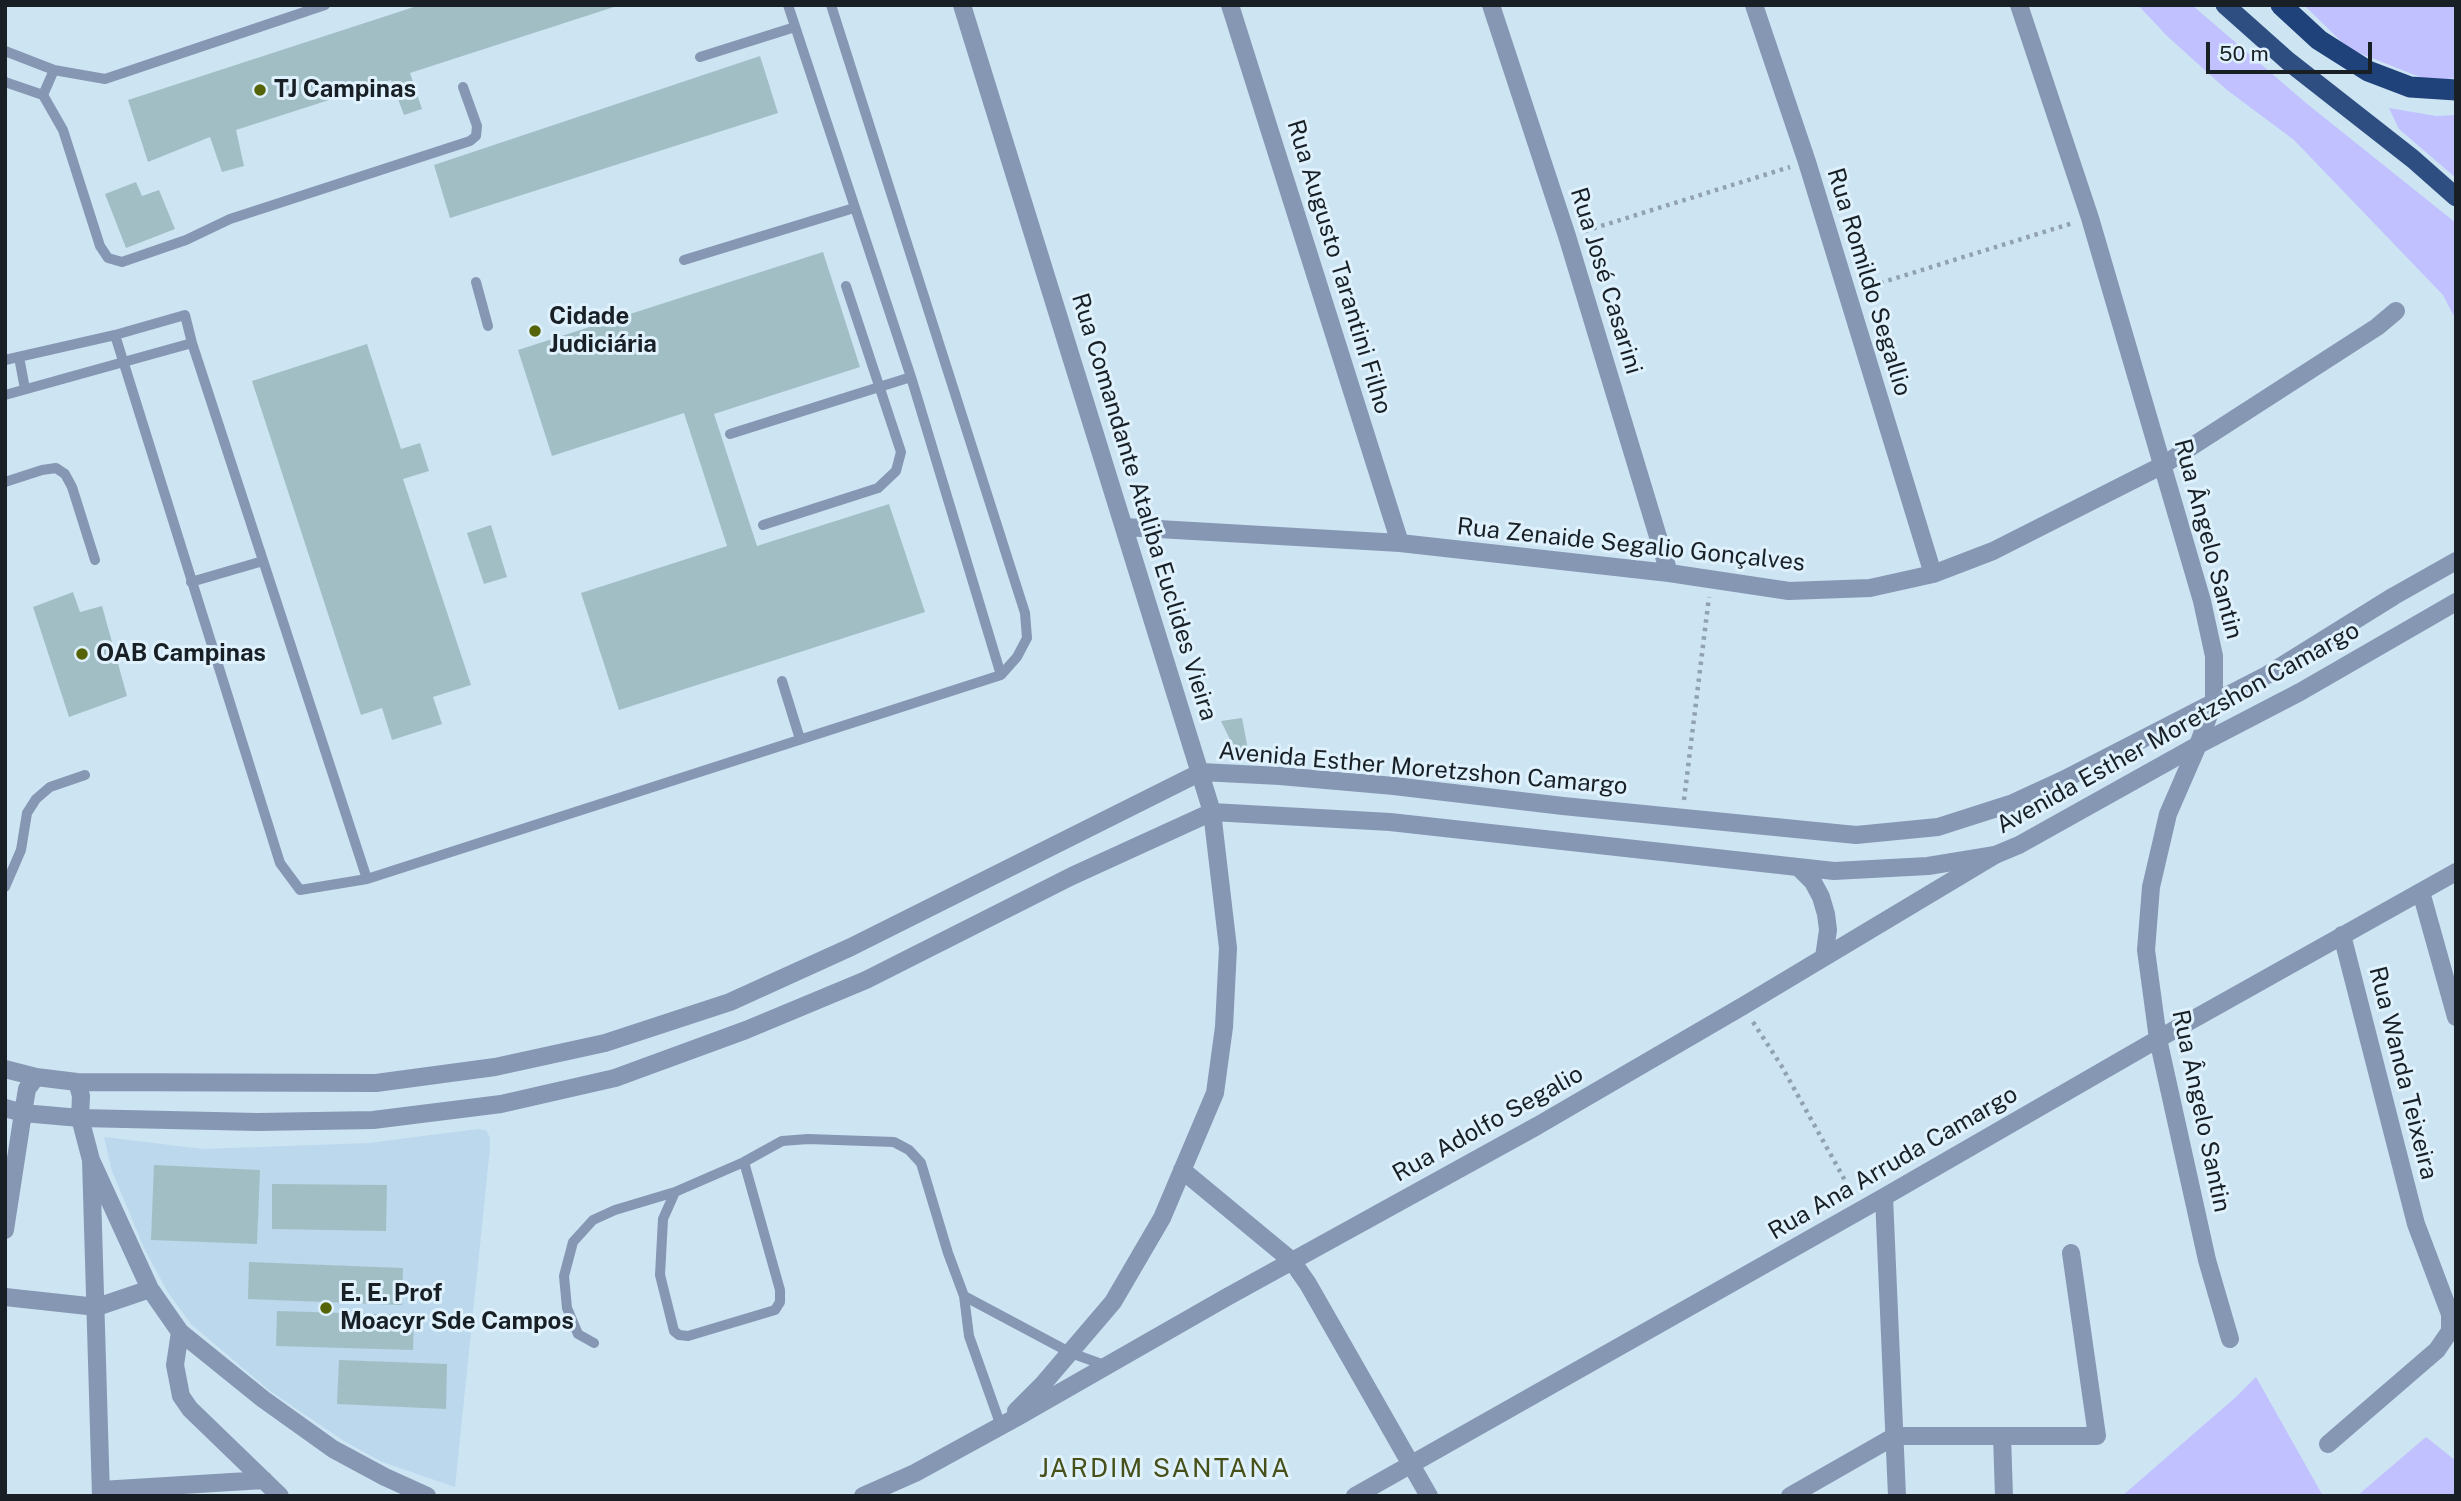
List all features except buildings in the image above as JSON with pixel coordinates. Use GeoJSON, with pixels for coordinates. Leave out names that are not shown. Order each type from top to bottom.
{"type":"FeatureCollection","features":[{"type":"Feature","properties":{"kind":"highway"},"geometry":{"type":"LineString","coordinates":[[2225,5],[2288,61],[2413,159],[2456,197]]}},
{"type":"Feature","properties":{"kind":"highway"},"geometry":{"type":"LineString","coordinates":[[2281,5],[2319,40],[2368,71],[2410,87],[2456,90]]}},
{"type":"Feature","properties":{"kind":"street","name":"Rua Comandante Ataliba Euclides Vieira"},"geometry":{"type":"LineString","coordinates":[[962,5],[1201,772],[1212,811],[1228,948],[1224,1027],[1215,1093],[1162,1219],[1112,1302],[1071,1353],[1001,1426]]}},
{"type":"Feature","properties":{"kind":"street","name":"Rua Augusto Tarantini Filho"},"geometry":{"type":"LineString","coordinates":[[1230,5],[1400,543]]}},
{"type":"Feature","properties":{"kind":"street","name":"Rua José Casarini"},"geometry":{"type":"LineString","coordinates":[[1491,5],[1567,236],[1670,573]]}},
{"type":"Feature","properties":{"kind":"street","name":"Rua Romildo Segallio"},"geometry":{"type":"LineString","coordinates":[[1754,5],[1807,162],[1933,574]]}},
{"type":"Feature","properties":{"kind":"street","name":"Rua Ângelo Santin"},"geometry":{"type":"LineString","coordinates":[[2019,5],[2090,218],[2163,465],[2214,656],[2214,701],[2168,814],[2151,887],[2146,950],[2158,1039],[2207,1261],[2231,1339]]}},
{"type":"Feature","properties":{"kind":"street","name":"Rua Zenaide Segalio Gonçalves"},"geometry":{"type":"LineString","coordinates":[[1124,527],[1400,543],[1670,573],[1789,591],[1870,588],[1933,574],[1993,551],[2163,465],[2377,327],[2396,311]]}},
{"type":"Feature","properties":{"kind":"street","name":"Avenida Esther Moretzshon Camargo"},"geometry":{"type":"LineString","coordinates":[[5,1069],[36,1077],[77,1082],[376,1083],[495,1067],[605,1043],[730,1002],[803,969],[1201,772],[1381,785],[1856,835],[1938,827],[2013,803],[2063,780],[2267,675],[2456,561]]}},
{"type":"Feature","properties":{"kind":"street","name":"Avenida Esther Moretzshon Camargo"},"geometry":{"type":"LineString","coordinates":[[5,1108],[23,1113],[80,1118],[258,1122],[373,1120],[501,1104],[615,1078],[746,1030],[866,980],[1072,876],[1212,811],[1390,822],[1800,869],[1876,870],[1928,866],[1995,855],[2300,692],[2456,602]]}},
{"type":"Feature","properties":{"kind":"street","name":"Rua Adolfo Segalio"},"geometry":{"type":"LineString","coordinates":[[863,1496],[915,1473],[1001,1426],[1537,1126],[1995,855]]}},
{"type":"Feature","properties":{"kind":"street"},"geometry":{"type":"LineString","coordinates":[[1800,869],[1813,882],[1826,914],[1828,930],[1824,957]]}},
{"type":"Feature","properties":{"kind":"street","name":"Rua Ana Arruda Camargo"},"geometry":{"type":"LineString","coordinates":[[1355,1496],[2342,935],[2421,892],[2452,879]]}},
{"type":"Feature","properties":{"kind":"street"},"geometry":{"type":"LineString","coordinates":[[2421,892],[2456,1017]]}},
{"type":"Feature","properties":{"kind":"street","name":"Rua Wanda Teixeira"},"geometry":{"type":"LineString","coordinates":[[2328,1444],[2437,1350],[2450,1331],[2450,1314],[2416,1224],[2342,935]]}},
{"type":"Feature","properties":{"kind":"street"},"geometry":{"type":"LineString","coordinates":[[5,1230],[27,1089],[36,1077]]}},
{"type":"Feature","properties":{"kind":"street"},"geometry":{"type":"LineString","coordinates":[[77,1082],[82,1096],[80,1118],[91,1160],[150,1289],[180,1332],[272,1406],[333,1449],[427,1496]]}},
{"type":"Feature","properties":{"kind":"street"},"geometry":{"type":"LineString","coordinates":[[91,1160],[101,1493],[264,1480]]}},
{"type":"Feature","properties":{"kind":"street"},"geometry":{"type":"LineString","coordinates":[[1182,1170],[1292,1261],[1308,1284],[1429,1496]]}},
{"type":"Feature","properties":{"kind":"street"},"geometry":{"type":"LineString","coordinates":[[1884,1197],[1897,1496]]}},
{"type":"Feature","properties":{"kind":"street"},"geometry":{"type":"LineString","coordinates":[[1790,1496],[1895,1436],[2097,1436],[2071,1253]]}},
{"type":"Feature","properties":{"kind":"street"},"geometry":{"type":"LineString","coordinates":[[5,1297],[97,1307],[150,1289]]}},
{"type":"Feature","properties":{"kind":"street"},"geometry":{"type":"LineString","coordinates":[[180,1332],[175,1365],[181,1396],[190,1409],[280,1496]]}},
{"type":"Feature","properties":{"kind":"street"},"geometry":{"type":"LineString","coordinates":[[2002,1436],[2004,1496]]}},
{"type":"Feature","properties":{"kind":"lane"},"geometry":{"type":"LineString","coordinates":[[5,51],[54,70],[105,79],[325,5]]}},
{"type":"Feature","properties":{"kind":"lane"},"geometry":{"type":"LineString","coordinates":[[788,5],[911,377],[1001,675]]}},
{"type":"Feature","properties":{"kind":"lane"},"geometry":{"type":"LineString","coordinates":[[115,335],[280,863],[300,890],[367,879],[1001,675],[1017,657],[1027,639],[1025,613],[831,5]]}},
{"type":"Feature","properties":{"kind":"lane"},"geometry":{"type":"LineString","coordinates":[[700,57],[795,27]]}},
{"type":"Feature","properties":{"kind":"lane"},"geometry":{"type":"LineString","coordinates":[[43,95],[54,70]]}},
{"type":"Feature","properties":{"kind":"lane"},"geometry":{"type":"LineString","coordinates":[[5,82],[43,95],[63,130],[100,247],[108,258],[122,262],[186,240],[230,219],[471,141],[476,136],[477,126],[463,88]]}},
{"type":"Feature","properties":{"kind":"lane"},"geometry":{"type":"LineString","coordinates":[[684,260],[854,208]]}},
{"type":"Feature","properties":{"kind":"lane"},"geometry":{"type":"LineString","coordinates":[[475,282],[488,326]]}},
{"type":"Feature","properties":{"kind":"lane"},"geometry":{"type":"LineString","coordinates":[[763,524],[878,488],[896,471],[901,452],[846,286]]}},
{"type":"Feature","properties":{"kind":"lane"},"geometry":{"type":"LineString","coordinates":[[5,360],[115,335],[185,315],[367,879]]}},
{"type":"Feature","properties":{"kind":"lane"},"geometry":{"type":"LineString","coordinates":[[5,395],[192,343]]}},
{"type":"Feature","properties":{"kind":"lane"},"geometry":{"type":"LineString","coordinates":[[19,357],[25,389]]}},
{"type":"Feature","properties":{"kind":"lane"},"geometry":{"type":"LineString","coordinates":[[730,434],[911,377]]}},
{"type":"Feature","properties":{"kind":"lane"},"geometry":{"type":"LineString","coordinates":[[5,482],[56,468],[65,474],[72,487],[94,560]]}},
{"type":"Feature","properties":{"kind":"lane"},"geometry":{"type":"LineString","coordinates":[[191,582],[263,561]]}},
{"type":"Feature","properties":{"kind":"lane"},"geometry":{"type":"LineString","coordinates":[[782,681],[800,740]]}},
{"type":"Feature","properties":{"kind":"lane"},"geometry":{"type":"LineString","coordinates":[[5,887],[22,850],[27,813],[36,799],[50,787],[85,775]]}},
{"type":"Feature","properties":{"kind":"lane"},"geometry":{"type":"LineString","coordinates":[[594,1343],[578,1334],[567,1308],[564,1276],[573,1242],[593,1220],[615,1210],[675,1192],[744,1162],[782,1141],[808,1139],[894,1142],[909,1150],[920,1163],[964,1296],[969,1336],[1001,1426]]}},
{"type":"Feature","properties":{"kind":"lane"},"geometry":{"type":"LineString","coordinates":[[675,1192],[663,1219],[660,1275],[674,1331],[688,1336],[775,1310],[780,1302],[780,1290],[744,1162]]}},
{"type":"Feature","properties":{"kind":"lane"},"geometry":{"type":"LineString","coordinates":[[964,1296],[1071,1353],[1107,1366]]}},
{"type":"Feature","properties":{"kind":"path"},"geometry":{"type":"LineString","coordinates":[[1567,236],[1807,162]]}},
{"type":"Feature","properties":{"kind":"path"},"geometry":{"type":"LineString","coordinates":[[1846,293],[2090,218]]}},
{"type":"Feature","properties":{"kind":"path"},"geometry":{"type":"LineString","coordinates":[[1682,818],[1709,594]]}},
{"type":"Feature","properties":{"kind":"path"},"geometry":{"type":"LineString","coordinates":[[1743,1006],[1781,1065],[1861,1210]]}},
{"type":"Feature","properties":{"kind":"shaded area"},"geometry":{"type":"Polygon","coordinates":[[[2138,5],[2192,5],[2306,103],[2456,223],[2456,320],[2443,295],[2294,140],[2227,90],[2167,36],[2138,5]]]}},
{"type":"Feature","properties":{"kind":"shaded area"},"geometry":{"type":"Polygon","coordinates":[[[2304,5],[2456,5],[2456,78],[2430,81],[2349,49],[2304,5]]]}},
{"type":"Feature","properties":{"kind":"shaded area"},"geometry":{"type":"Polygon","coordinates":[[[2389,108],[2436,116],[2456,115],[2456,178],[2399,129],[2389,108]]]}},
{"type":"Feature","properties":{"kind":"shaded area","name":"E. E. Prof Moacyr Sde Campos"},"geometry":{"type":"Polygon","coordinates":[[[486,1130],[490,1138],[490,1148],[455,1487],[382,1462],[344,1441],[270,1391],[191,1324],[167,1291],[144,1248],[112,1171],[104,1137],[203,1149],[369,1143],[486,1130]]]}},
{"type":"Feature","properties":{"kind":"shaded area"},"geometry":{"type":"Polygon","coordinates":[[[2256,1377],[2323,1496],[2122,1496],[2236,1397],[2256,1377]]]}},
{"type":"Feature","properties":{"kind":"shaded area"},"geometry":{"type":"Polygon","coordinates":[[[2426,1437],[2456,1461],[2456,1496],[2357,1496],[2426,1437]]]}},
{"type":"Feature","properties":{"kind":"place","name":"TJ Campinas"},"geometry":{"type":"Point","coordinates":[260,90]}},
{"type":"Feature","properties":{"kind":"place","name":"Cidade Judiciária"},"geometry":{"type":"Point","coordinates":[535,331]}},
{"type":"Feature","properties":{"kind":"place","name":"OAB Campinas"},"geometry":{"type":"Point","coordinates":[82,654]}},
{"type":"Feature","properties":{"kind":"place","name":"E. E. Prof Moacyr Sde Campos"},"geometry":{"type":"Point","coordinates":[326,1308]}},
{"type":"Feature","properties":{"kind":"district","name":"JARDIM SANTANA"},"geometry":{"type":"Point","coordinates":[1165,1469]}}]}
